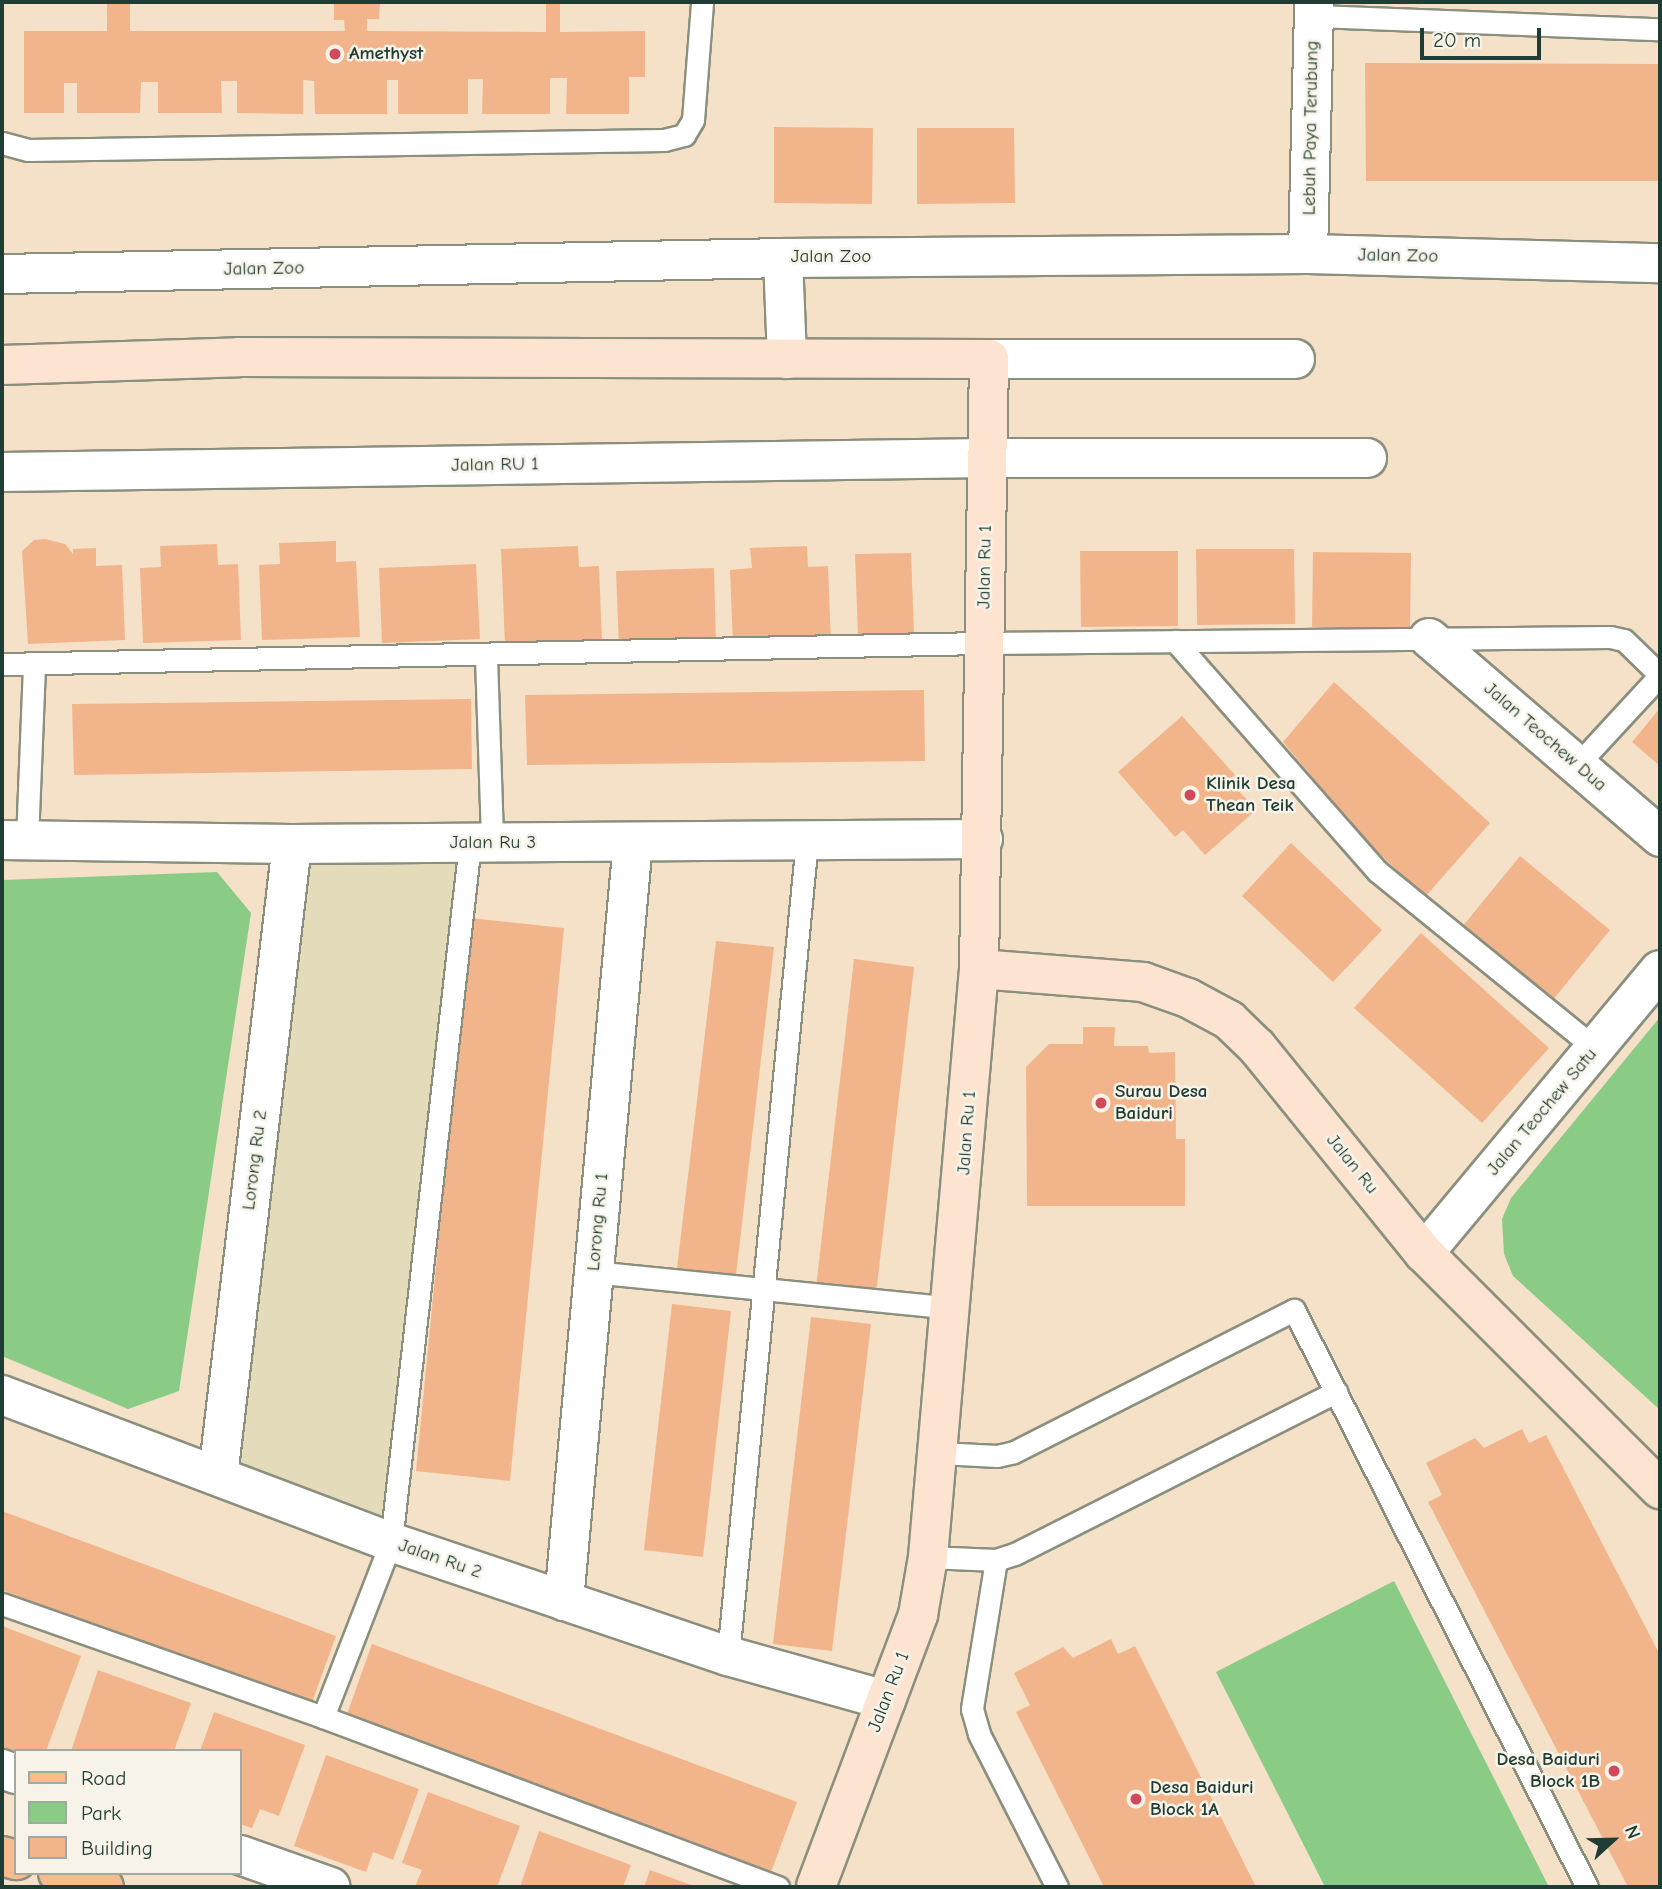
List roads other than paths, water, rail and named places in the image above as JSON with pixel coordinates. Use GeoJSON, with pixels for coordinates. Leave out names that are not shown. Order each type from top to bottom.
{"type":"FeatureCollection","features":[{"type":"Feature","properties":{"kind":"main road"},"geometry":{"type":"LineString","coordinates":[[65,1875],[104,1887]]}},
{"type":"Feature","properties":{"kind":"street","name":"Lebuh Paya Terubung"},"geometry":{"type":"LineString","coordinates":[[1308,254],[1314,9]]}},
{"type":"Feature","properties":{"kind":"street","name":"Jalan Zoo"},"geometry":{"type":"LineString","coordinates":[[2,274],[783,258],[1308,254],[1660,263]]}},
{"type":"Feature","properties":{"kind":"street"},"geometry":{"type":"LineString","coordinates":[[783,258],[787,359]]}},
{"type":"Feature","properties":{"kind":"street"},"geometry":{"type":"LineString","coordinates":[[2,365],[239,358],[1295,359]]}},
{"type":"Feature","properties":{"kind":"street","name":"Jalan Ru 1"},"geometry":{"type":"LineString","coordinates":[[816,1887],[918,1615],[929,1557],[953,1308],[979,968],[989,359]]}},
{"type":"Feature","properties":{"kind":"street","name":"Jalan RU 1"},"geometry":{"type":"LineString","coordinates":[[2,472],[988,458],[1367,458]]}},
{"type":"Feature","properties":{"kind":"street","name":"Jalan Teochew Dua"},"geometry":{"type":"LineString","coordinates":[[1429,638],[1660,837]]}},
{"type":"Feature","properties":{"kind":"street","name":"Jalan Ru 3"},"geometry":{"type":"LineString","coordinates":[[15,840],[292,844],[983,839]]}},
{"type":"Feature","properties":{"kind":"street","name":"Lorong Ru 1"},"geometry":{"type":"LineString","coordinates":[[564,1601],[633,843]]}},
{"type":"Feature","properties":{"kind":"street","name":"Lorong Ru 2"},"geometry":{"type":"LineString","coordinates":[[218,1476],[292,844]]}},
{"type":"Feature","properties":{"kind":"street","name":"Jalan Ru"},"geometry":{"type":"LineString","coordinates":[[979,968],[1143,982],[1188,998],[1229,1020],[1257,1046],[1424,1253],[1660,1489]]}},
{"type":"Feature","properties":{"kind":"street","name":"Jalan Teochew Satu"},"geometry":{"type":"LineString","coordinates":[[1424,1253],[1660,970]]}},
{"type":"Feature","properties":{"kind":"street","name":"Jalan Ru 2"},"geometry":{"type":"LineString","coordinates":[[2,1395],[391,1542],[728,1656],[886,1700]]}},
{"type":"Feature","properties":{"kind":"street"},"geometry":{"type":"LineString","coordinates":[[242,1856],[331,1887]]}},
{"type":"Feature","properties":{"kind":"lane"},"geometry":{"type":"LineString","coordinates":[[2,143],[28,150],[664,140],[684,135],[693,120],[702,2]]}},
{"type":"Feature","properties":{"kind":"lane"},"geometry":{"type":"LineString","coordinates":[[1314,9],[1660,29]]}},
{"type":"Feature","properties":{"kind":"lane"},"geometry":{"type":"LineString","coordinates":[[2,664],[486,657],[984,643],[1609,637],[1624,640],[1660,675],[1578,764]]}},
{"type":"Feature","properties":{"kind":"lane"},"geometry":{"type":"LineString","coordinates":[[1175,641],[1377,871],[1596,1049]]}},
{"type":"Feature","properties":{"kind":"lane"},"geometry":{"type":"LineString","coordinates":[[323,1717],[391,1542],[481,843],[486,657]]}},
{"type":"Feature","properties":{"kind":"lane"},"geometry":{"type":"LineString","coordinates":[[15,840],[34,664]]}},
{"type":"Feature","properties":{"kind":"lane"},"geometry":{"type":"LineString","coordinates":[[728,1656],[807,840]]}},
{"type":"Feature","properties":{"kind":"lane"},"geometry":{"type":"LineString","coordinates":[[593,1272],[953,1308]]}},
{"type":"Feature","properties":{"kind":"lane"},"geometry":{"type":"LineString","coordinates":[[940,1453],[997,1456],[1014,1452],[1294,1310],[1587,1887]]}},
{"type":"Feature","properties":{"kind":"lane"},"geometry":{"type":"LineString","coordinates":[[929,1557],[996,1560],[1336,1392]]}},
{"type":"Feature","properties":{"kind":"lane"},"geometry":{"type":"LineString","coordinates":[[996,1560],[972,1709],[979,1734],[1057,1887]]}},
{"type":"Feature","properties":{"kind":"lane"},"geometry":{"type":"LineString","coordinates":[[2,1604],[323,1717],[778,1887]]}},
{"type":"Feature","properties":{"kind":"place","name":"Amethyst"},"geometry":{"type":"Point","coordinates":[335,54]}},
{"type":"Feature","properties":{"kind":"place","name":"Klinik Desa Thean Teik"},"geometry":{"type":"Point","coordinates":[1190,795]}},
{"type":"Feature","properties":{"kind":"place","name":"Surau Desa Baiduri"},"geometry":{"type":"Point","coordinates":[1101,1103]}},
{"type":"Feature","properties":{"kind":"place","name":"Desa Baiduri Block 1B"},"geometry":{"type":"Point","coordinates":[1614,1771]}},
{"type":"Feature","properties":{"kind":"place","name":"Desa Baiduri Block 1A"},"geometry":{"type":"Point","coordinates":[1136,1799]}}]}
